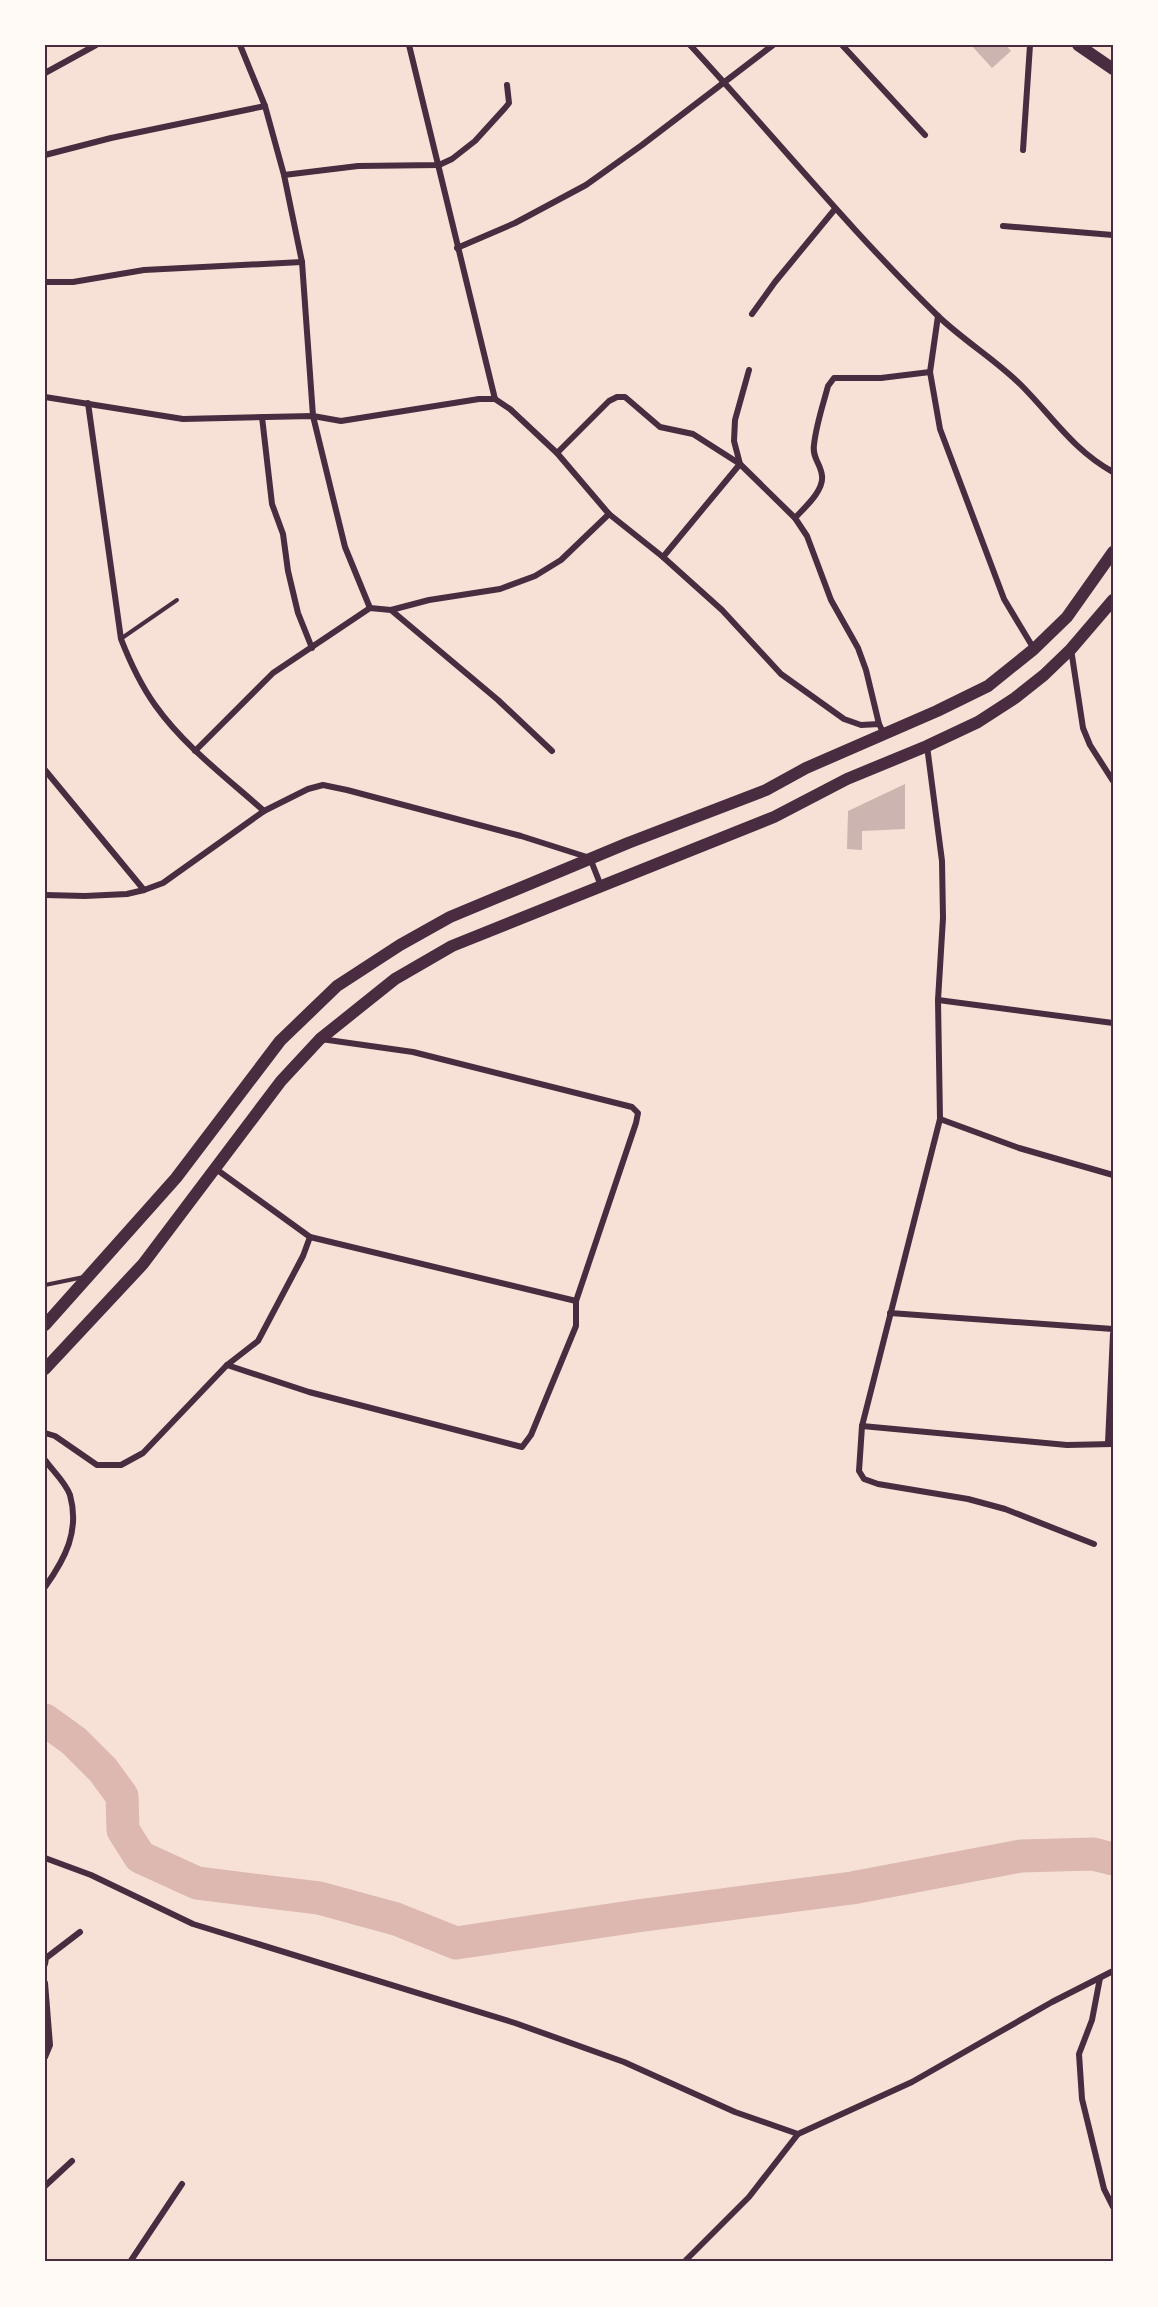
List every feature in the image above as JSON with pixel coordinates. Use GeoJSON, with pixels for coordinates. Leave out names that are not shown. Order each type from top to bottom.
{"type":"FeatureCollection","features":[{"type":"Feature","properties":{"kind":"main road"},"geometry":{"type":"LineString","coordinates":[[1078,45],[1113,69]]}},
{"type":"Feature","properties":{"kind":"main road"},"geometry":{"type":"LineString","coordinates":[[45,1325],[176,1178],[280,1041],[337,986],[400,945],[450,917],[590,858],[766,790],[881,729],[988,686],[1034,649],[1067,617],[1113,552]]}},
{"type":"Feature","properties":{"kind":"main road"},"geometry":{"type":"LineString","coordinates":[[45,1369],[144,1264],[281,1081],[320,1039],[395,979],[452,946],[774,817],[847,779],[978,722],[1015,698],[1044,675],[1071,649],[1113,600]]}},
{"type":"Feature","properties":{"kind":"street"},"geometry":{"type":"LineString","coordinates":[[45,73],[96,45]]}},
{"type":"Feature","properties":{"kind":"street"},"geometry":{"type":"LineString","coordinates":[[240,45],[265,106],[284,175],[302,262],[313,416],[345,547],[370,608]]}},
{"type":"Feature","properties":{"kind":"street"},"geometry":{"type":"LineString","coordinates":[[409,45],[439,165],[456,248],[495,399]]}},
{"type":"Feature","properties":{"kind":"street"},"geometry":{"type":"LineString","coordinates":[[690,45],[835,209],[938,316],[1021,385],[1074,444],[1113,472]]}},
{"type":"Feature","properties":{"kind":"street"},"geometry":{"type":"LineString","coordinates":[[456,248],[515,223],[586,185],[773,45]]}},
{"type":"Feature","properties":{"kind":"street"},"geometry":{"type":"LineString","coordinates":[[842,45],[925,135]]}},
{"type":"Feature","properties":{"kind":"street"},"geometry":{"type":"LineString","coordinates":[[1023,150],[1030,45]]}},
{"type":"Feature","properties":{"kind":"street"},"geometry":{"type":"LineString","coordinates":[[284,175],[357,166],[439,165],[452,159],[475,141],[505,108],[509,103],[507,85]]}},
{"type":"Feature","properties":{"kind":"street"},"geometry":{"type":"LineString","coordinates":[[45,155],[111,138],[265,106]]}},
{"type":"Feature","properties":{"kind":"street"},"geometry":{"type":"LineString","coordinates":[[752,314],[775,282],[835,209]]}},
{"type":"Feature","properties":{"kind":"street"},"geometry":{"type":"LineString","coordinates":[[1003,226],[1113,235]]}},
{"type":"Feature","properties":{"kind":"street"},"geometry":{"type":"LineString","coordinates":[[45,282],[73,282],[144,270],[302,262]]}},
{"type":"Feature","properties":{"kind":"street"},"geometry":{"type":"LineString","coordinates":[[938,316],[930,372],[940,429],[970,514],[1004,599],[1034,649]]}},
{"type":"Feature","properties":{"kind":"street"},"geometry":{"type":"LineString","coordinates":[[740,464],[734,441],[735,420],[749,370]]}},
{"type":"Feature","properties":{"kind":"street"},"geometry":{"type":"LineString","coordinates":[[795,518],[817,492],[822,482],[813,447],[828,386],[834,378],[881,378],[930,372]]}},
{"type":"Feature","properties":{"kind":"street"},"geometry":{"type":"LineString","coordinates":[[45,398],[183,419],[313,416],[340,421],[479,399],[495,399],[510,409],[557,453],[609,514],[663,557],[722,610],[781,674],[844,719],[881,729],[874,696],[858,648],[831,600],[807,536],[795,518],[740,464],[693,434],[660,427],[625,397],[617,397],[609,401],[557,453]]}},
{"type":"Feature","properties":{"kind":"street"},"geometry":{"type":"LineString","coordinates":[[88,403],[121,639],[134,670],[155,706],[195,750],[264,811]]}},
{"type":"Feature","properties":{"kind":"street"},"geometry":{"type":"LineString","coordinates":[[262,417],[272,504],[283,534],[288,571],[298,613],[312,648]]}},
{"type":"Feature","properties":{"kind":"street"},"geometry":{"type":"LineString","coordinates":[[663,557],[740,464]]}},
{"type":"Feature","properties":{"kind":"street"},"geometry":{"type":"LineString","coordinates":[[195,750],[273,673],[370,608],[391,610],[429,600],[500,588],[535,576],[561,560],[609,514]]}},
{"type":"Feature","properties":{"kind":"street"},"geometry":{"type":"LineString","coordinates":[[391,610],[498,700],[552,751]]}},
{"type":"Feature","properties":{"kind":"street"},"geometry":{"type":"LineString","coordinates":[[1071,649],[1083,728],[1090,745],[1113,781]]}},
{"type":"Feature","properties":{"kind":"street"},"geometry":{"type":"LineString","coordinates":[[927,746],[942,861],[943,918],[938,1000],[940,1119],[862,1426],[859,1471],[864,1479],[878,1484],[977,1501],[1005,1509],[1094,1544]]}},
{"type":"Feature","properties":{"kind":"street"},"geometry":{"type":"LineString","coordinates":[[45,770],[144,890]]}},
{"type":"Feature","properties":{"kind":"street"},"geometry":{"type":"LineString","coordinates":[[45,894],[85,896],[127,894],[163,883],[264,811],[309,789],[323,785],[347,789],[521,836],[590,858],[601,886]]}},
{"type":"Feature","properties":{"kind":"street"},"geometry":{"type":"LineString","coordinates":[[938,1000],[1113,1023]]}},
{"type":"Feature","properties":{"kind":"street"},"geometry":{"type":"LineString","coordinates":[[227,1365],[309,1392],[522,1446],[531,1435],[576,1326],[576,1301],[636,1124],[638,1113],[632,1107],[413,1052],[320,1039]]}},
{"type":"Feature","properties":{"kind":"street"},"geometry":{"type":"LineString","coordinates":[[940,1119],[1018,1148],[1113,1175]]}},
{"type":"Feature","properties":{"kind":"street"},"geometry":{"type":"LineString","coordinates":[[216,1169],[310,1237],[576,1301]]}},
{"type":"Feature","properties":{"kind":"street"},"geometry":{"type":"LineString","coordinates":[[45,1433],[55,1436],[97,1465],[121,1465],[143,1453],[227,1365],[258,1341],[303,1257],[310,1237]]}},
{"type":"Feature","properties":{"kind":"street"},"geometry":{"type":"LineString","coordinates":[[890,1313],[1113,1329]]}},
{"type":"Feature","properties":{"kind":"street"},"geometry":{"type":"LineString","coordinates":[[862,1426],[1067,1445],[1111,1444],[1113,1334]]}},
{"type":"Feature","properties":{"kind":"street"},"geometry":{"type":"LineString","coordinates":[[45,1460],[69,1494],[73,1530],[63,1562],[45,1587]]}},
{"type":"Feature","properties":{"kind":"street"},"geometry":{"type":"LineString","coordinates":[[45,1858],[91,1875],[193,1924],[515,2023],[624,2062],[735,2112],[798,2134]]}},
{"type":"Feature","properties":{"kind":"street"},"geometry":{"type":"LineString","coordinates":[[45,1964],[46,1958],[80,1932]]}},
{"type":"Feature","properties":{"kind":"street"},"geometry":{"type":"LineString","coordinates":[[684,2262],[748,2197],[798,2134],[912,2082],[1052,2002],[1113,1971]]}},
{"type":"Feature","properties":{"kind":"street"},"geometry":{"type":"LineString","coordinates":[[1100,1978],[1092,2020],[1079,2054],[1082,2099],[1104,2189],[1113,2207]]}},
{"type":"Feature","properties":{"kind":"street"},"geometry":{"type":"LineString","coordinates":[[45,1983],[50,2045],[45,2057]]}},
{"type":"Feature","properties":{"kind":"street"},"geometry":{"type":"LineString","coordinates":[[45,2186],[72,2162]]}},
{"type":"Feature","properties":{"kind":"street"},"geometry":{"type":"LineString","coordinates":[[130,2262],[182,2184]]}},
{"type":"Feature","properties":{"kind":"lane"},"geometry":{"type":"LineString","coordinates":[[121,639],[177,600]]}},
{"type":"Feature","properties":{"kind":"lane"},"geometry":{"type":"LineString","coordinates":[[45,1285],[90,1276]]}},
{"type":"Feature","properties":{"kind":"building"},"geometry":{"type":"Polygon","coordinates":[[[971,45],[1006,45],[1011,51],[992,68],[971,45]]]}},
{"type":"Feature","properties":{"kind":"building"},"geometry":{"type":"Polygon","coordinates":[[[905,784],[905,829],[862,831],[862,850],[847,849],[848,811],[905,784]]]}},
{"type":"Feature","properties":{"kind":"waterway"},"geometry":{"type":"LineString","coordinates":[[45,1720],[74,1741],[103,1770],[122,1796],[123,1830],[140,1857],[197,1883],[319,1898],[396,1919],[456,1943],[637,1916],[852,1888],[1021,1856],[1093,1854],[1113,1859]]}}]}
